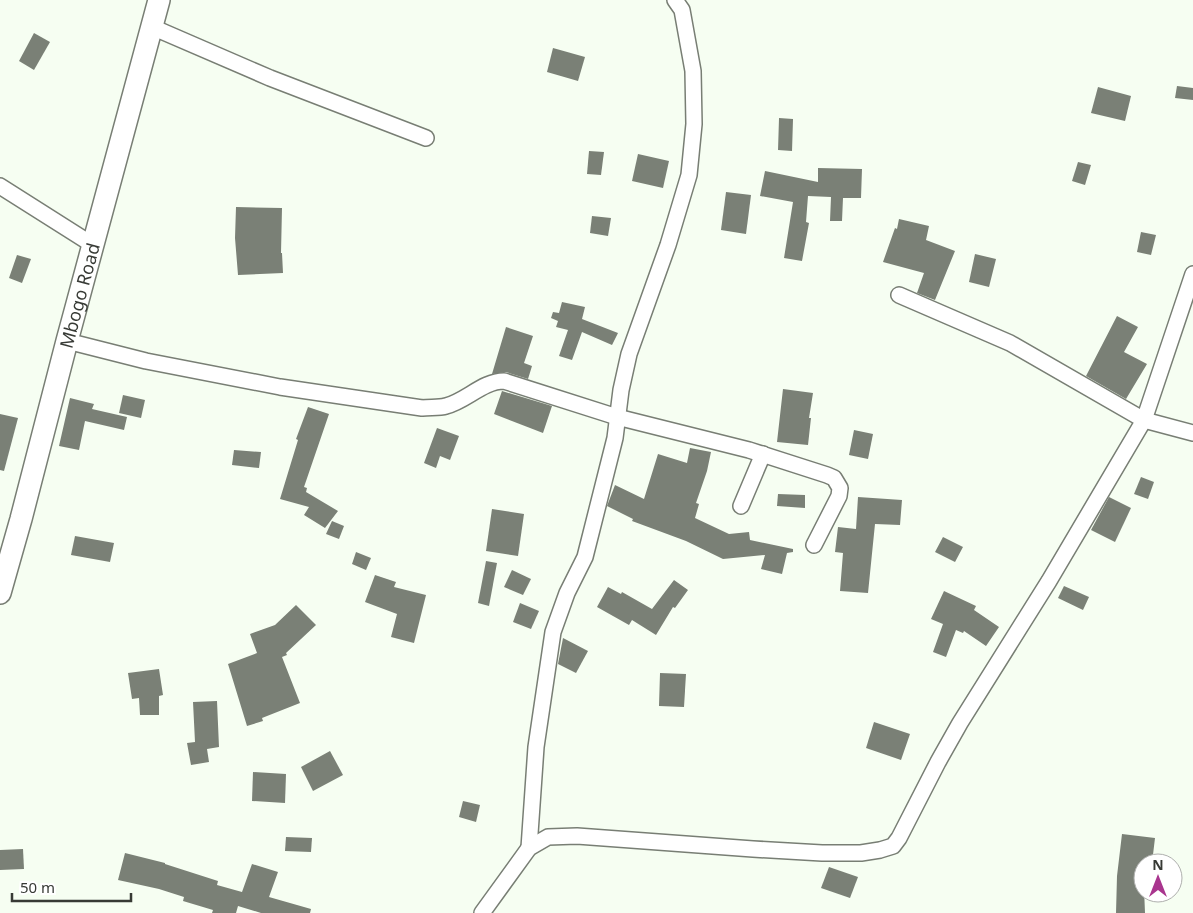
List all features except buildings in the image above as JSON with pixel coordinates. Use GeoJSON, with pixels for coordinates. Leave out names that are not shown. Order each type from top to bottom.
{"type":"FeatureCollection","features":[{"type":"Feature","properties":{"kind":"main road","name":"Mbogo Road"},"geometry":{"type":"LineString","coordinates":[[0,592],[24,510],[158,0]]}},
{"type":"Feature","properties":{"kind":"street"},"geometry":{"type":"LineString","coordinates":[[529,848],[536,747],[553,632],[567,594],[585,556],[612,453],[629,354],[668,245],[689,176],[694,124],[693,71],[682,10],[674,0]]}},
{"type":"Feature","properties":{"kind":"street"},"geometry":{"type":"LineString","coordinates":[[152,27],[270,78],[426,138]]}},
{"type":"Feature","properties":{"kind":"street"},"geometry":{"type":"LineString","coordinates":[[0,186],[93,245]]}},
{"type":"Feature","properties":{"kind":"street"},"geometry":{"type":"LineString","coordinates":[[482,913],[529,848],[548,837],[577,836],[822,853],[861,853],[893,846],[960,723],[1049,581],[1144,420],[1193,274]]}},
{"type":"Feature","properties":{"kind":"street"},"geometry":{"type":"LineString","coordinates":[[899,295],[1010,343],[1144,420],[1193,433]]}},
{"type":"Feature","properties":{"kind":"street"},"geometry":{"type":"LineString","coordinates":[[67,341],[146,361],[280,387],[422,408],[446,406],[466,398],[497,381],[504,381],[618,417],[764,454],[827,474],[834,478],[840,488],[839,496],[814,545]]}},
{"type":"Feature","properties":{"kind":"street"},"geometry":{"type":"LineString","coordinates":[[741,506],[764,454]]}}]}
